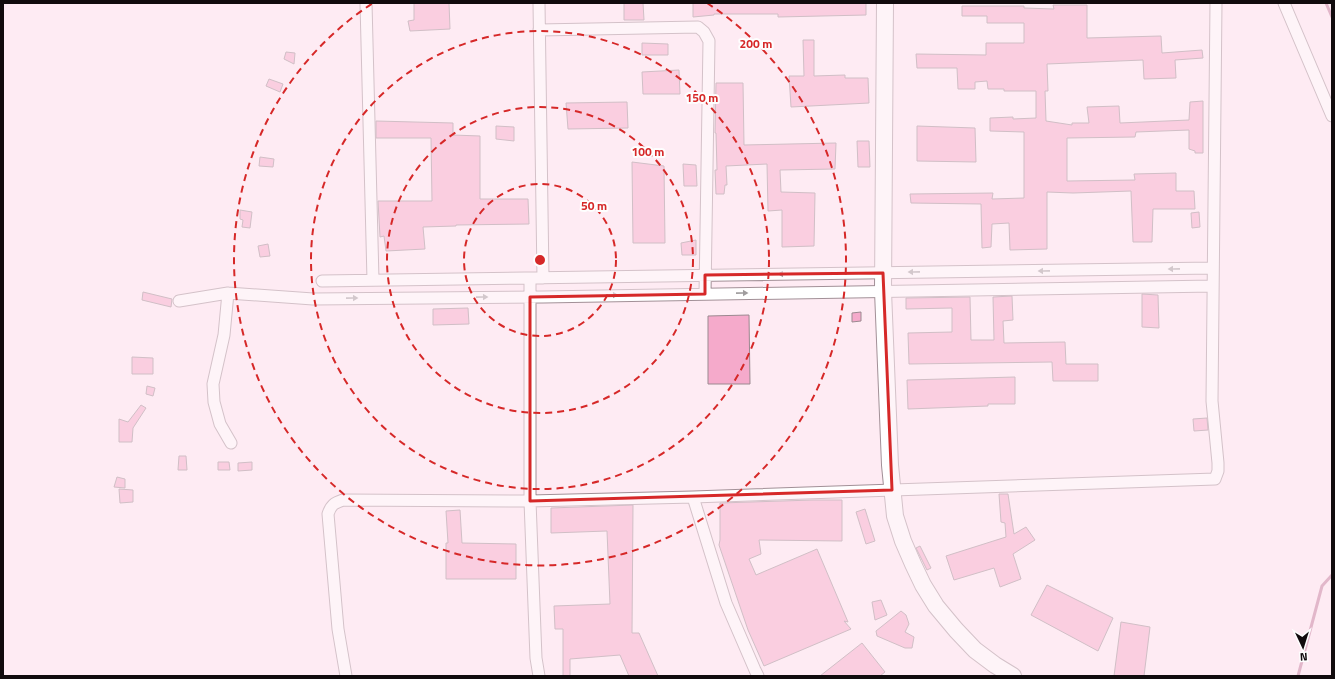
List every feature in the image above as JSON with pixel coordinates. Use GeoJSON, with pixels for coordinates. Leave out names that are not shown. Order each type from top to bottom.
{"type":"FeatureCollection","features":[{"type":"Feature","properties":{"kind":"street"},"geometry":{"type":"LineString","coordinates":[[366,3],[373,280]]}},
{"type":"Feature","properties":{"kind":"street"},"geometry":{"type":"LineString","coordinates":[[539,3],[543,278]]}},
{"type":"Feature","properties":{"kind":"street"},"geometry":{"type":"LineString","coordinates":[[885,3],[883,291],[892,490],[896,516],[903,541],[923,585],[936,606],[975,650],[1013,676]]}},
{"type":"Feature","properties":{"kind":"street"},"geometry":{"type":"LineString","coordinates":[[346,676],[338,629],[328,514],[331,506],[335,502],[343,500],[530,501],[692,497],[1215,478],[1218,471],[1218,463],[1212,401],[1216,3]]}},
{"type":"Feature","properties":{"kind":"street"},"geometry":{"type":"LineString","coordinates":[[1284,3],[1332,116]]}},
{"type":"Feature","properties":{"kind":"street"},"geometry":{"type":"LineString","coordinates":[[539,30],[698,27],[704,32],[709,41],[705,294]]}},
{"type":"Feature","properties":{"kind":"street"},"geometry":{"type":"LineString","coordinates":[[322,281],[1213,268]]}},
{"type":"Feature","properties":{"kind":"street"},"geometry":{"type":"LineString","coordinates":[[530,278],[530,501],[538,676]]}},
{"type":"Feature","properties":{"kind":"street"},"geometry":{"type":"LineString","coordinates":[[179,301],[228,293],[313,299],[1213,286]]}},
{"type":"Feature","properties":{"kind":"street"},"geometry":{"type":"LineString","coordinates":[[228,293],[224,335],[213,384],[214,402],[220,424],[231,443]]}},
{"type":"Feature","properties":{"kind":"street"},"geometry":{"type":"LineString","coordinates":[[692,497],[726,603],[758,676]]}},
{"type":"Feature","properties":{"kind":"highlighted area"},"geometry":{"type":"Polygon","coordinates":[[[883,273],[892,490],[530,501],[530,297],[705,294],[705,275],[883,273]]]}},
{"type":"Feature","properties":{"kind":"building"},"geometry":{"type":"Polygon","coordinates":[[[414,3],[449,3],[450,29],[410,31],[408,21],[414,20],[414,3]]]}},
{"type":"Feature","properties":{"kind":"building"},"geometry":{"type":"Polygon","coordinates":[[[624,3],[643,3],[644,20],[624,20],[624,3]]]}},
{"type":"Feature","properties":{"kind":"building"},"geometry":{"type":"Polygon","coordinates":[[[693,3],[866,3],[866,15],[778,17],[778,14],[714,14],[693,17],[693,3]]]}},
{"type":"Feature","properties":{"kind":"building"},"geometry":{"type":"Polygon","coordinates":[[[1053,5],[1087,5],[1087,38],[1161,36],[1162,53],[1202,50],[1203,58],[1175,60],[1176,78],[1144,79],[1143,60],[1047,64],[1048,91],[1045,91],[1046,121],[1072,125],[1072,123],[1089,123],[1087,107],[1119,106],[1120,123],[1189,120],[1190,102],[1203,101],[1203,153],[1195,153],[1195,151],[1189,149],[1189,130],[1136,132],[1135,137],[1067,138],[1067,181],[1135,180],[1134,174],[1176,173],[1176,191],[1194,191],[1195,209],[1153,209],[1152,242],[1133,242],[1131,191],[1073,193],[1047,192],[1047,249],[1010,250],[1009,223],[992,224],[991,247],[982,248],[981,204],[911,203],[910,194],[993,193],[992,199],[1024,198],[1024,132],[990,131],[990,118],[1036,118],[1036,91],[1004,91],[1004,89],[988,89],[987,81],[975,82],[975,89],[958,89],[957,68],[917,68],[916,54],[986,55],[986,43],[1024,43],[1024,23],[987,23],[987,16],[962,16],[962,6],[1024,6],[1024,8],[1054,9],[1053,5]]]}},
{"type":"Feature","properties":{"kind":"building"},"geometry":{"type":"Polygon","coordinates":[[[803,40],[814,40],[814,76],[845,75],[845,78],[868,78],[869,103],[791,107],[789,76],[804,76],[803,40]]]}},
{"type":"Feature","properties":{"kind":"building"},"geometry":{"type":"Polygon","coordinates":[[[642,43],[668,44],[668,55],[642,55],[642,43]]]}},
{"type":"Feature","properties":{"kind":"building"},"geometry":{"type":"Polygon","coordinates":[[[286,52],[295,53],[294,64],[284,59],[286,52]]]}},
{"type":"Feature","properties":{"kind":"building"},"geometry":{"type":"Polygon","coordinates":[[[679,70],[680,94],[643,94],[642,72],[679,70]]]}},
{"type":"Feature","properties":{"kind":"building"},"geometry":{"type":"Polygon","coordinates":[[[269,79],[283,84],[280,92],[266,86],[269,79]]]}},
{"type":"Feature","properties":{"kind":"building"},"geometry":{"type":"Polygon","coordinates":[[[716,83],[743,83],[744,145],[836,143],[835,169],[780,170],[781,192],[815,193],[814,246],[782,247],[782,210],[768,211],[767,164],[726,166],[727,185],[725,185],[724,194],[716,194],[716,83]]]}},
{"type":"Feature","properties":{"kind":"building"},"geometry":{"type":"Polygon","coordinates":[[[627,102],[628,128],[568,129],[566,103],[627,102]]]}},
{"type":"Feature","properties":{"kind":"building"},"geometry":{"type":"Polygon","coordinates":[[[376,121],[453,123],[453,135],[480,136],[480,199],[528,199],[529,224],[423,227],[425,249],[386,251],[384,236],[380,237],[378,201],[432,201],[431,138],[376,138],[376,121]]]}},
{"type":"Feature","properties":{"kind":"building"},"geometry":{"type":"Polygon","coordinates":[[[496,126],[514,127],[514,141],[496,139],[496,126]]]}},
{"type":"Feature","properties":{"kind":"building"},"geometry":{"type":"Polygon","coordinates":[[[917,126],[975,128],[976,162],[917,161],[917,126]]]}},
{"type":"Feature","properties":{"kind":"building"},"geometry":{"type":"Polygon","coordinates":[[[857,141],[869,141],[870,167],[858,167],[857,141]]]}},
{"type":"Feature","properties":{"kind":"building"},"geometry":{"type":"Polygon","coordinates":[[[260,157],[274,159],[273,167],[259,166],[260,157]]]}},
{"type":"Feature","properties":{"kind":"building"},"geometry":{"type":"Polygon","coordinates":[[[632,162],[664,166],[665,243],[633,243],[632,162]]]}},
{"type":"Feature","properties":{"kind":"building"},"geometry":{"type":"Polygon","coordinates":[[[683,164],[696,165],[697,186],[684,186],[683,164]]]}},
{"type":"Feature","properties":{"kind":"building"},"geometry":{"type":"Polygon","coordinates":[[[240,210],[252,212],[250,228],[242,227],[243,220],[240,219],[240,210]]]}},
{"type":"Feature","properties":{"kind":"building"},"geometry":{"type":"Polygon","coordinates":[[[1199,212],[1200,227],[1192,228],[1191,213],[1199,212]]]}},
{"type":"Feature","properties":{"kind":"building"},"geometry":{"type":"Polygon","coordinates":[[[696,240],[696,255],[682,255],[681,243],[696,240]]]}},
{"type":"Feature","properties":{"kind":"building"},"geometry":{"type":"Polygon","coordinates":[[[268,244],[270,256],[260,257],[258,246],[268,244]]]}},
{"type":"Feature","properties":{"kind":"building"},"geometry":{"type":"Polygon","coordinates":[[[143,292],[172,299],[171,307],[142,300],[143,292]]]}},
{"type":"Feature","properties":{"kind":"building"},"geometry":{"type":"Polygon","coordinates":[[[1142,294],[1158,295],[1159,328],[1142,327],[1142,294]]]}},
{"type":"Feature","properties":{"kind":"building"},"geometry":{"type":"Polygon","coordinates":[[[1012,296],[1013,320],[1003,321],[1004,343],[1065,342],[1066,364],[1098,364],[1098,381],[1053,381],[1052,362],[909,364],[908,333],[952,332],[952,308],[906,309],[906,298],[970,297],[971,340],[994,340],[993,297],[1012,296]]]}},
{"type":"Feature","properties":{"kind":"building"},"geometry":{"type":"Polygon","coordinates":[[[468,308],[469,324],[433,325],[433,309],[468,308]]]}},
{"type":"Feature","properties":{"kind":"building"},"geometry":{"type":"Polygon","coordinates":[[[861,312],[861,321],[852,322],[852,313],[861,312]]]}},
{"type":"Feature","properties":{"kind":"building"},"geometry":{"type":"Polygon","coordinates":[[[749,315],[750,384],[708,384],[708,316],[749,315]]]}},
{"type":"Feature","properties":{"kind":"building"},"geometry":{"type":"Polygon","coordinates":[[[132,357],[153,358],[153,374],[132,374],[132,357]]]}},
{"type":"Feature","properties":{"kind":"building"},"geometry":{"type":"Polygon","coordinates":[[[1015,377],[1015,404],[988,404],[988,406],[908,409],[907,380],[1015,377]]]}},
{"type":"Feature","properties":{"kind":"building"},"geometry":{"type":"Polygon","coordinates":[[[147,386],[155,388],[153,396],[146,394],[147,386]]]}},
{"type":"Feature","properties":{"kind":"building"},"geometry":{"type":"Polygon","coordinates":[[[141,405],[146,408],[133,428],[132,442],[119,442],[119,419],[128,422],[141,405]]]}},
{"type":"Feature","properties":{"kind":"building"},"geometry":{"type":"Polygon","coordinates":[[[1207,418],[1208,430],[1194,431],[1193,419],[1207,418]]]}},
{"type":"Feature","properties":{"kind":"building"},"geometry":{"type":"Polygon","coordinates":[[[179,456],[186,456],[187,470],[178,470],[179,456]]]}},
{"type":"Feature","properties":{"kind":"building"},"geometry":{"type":"Polygon","coordinates":[[[218,462],[229,462],[230,470],[218,470],[218,462]]]}},
{"type":"Feature","properties":{"kind":"building"},"geometry":{"type":"Polygon","coordinates":[[[252,462],[252,470],[238,471],[238,463],[252,462]]]}},
{"type":"Feature","properties":{"kind":"building"},"geometry":{"type":"Polygon","coordinates":[[[117,477],[125,479],[125,488],[114,487],[117,477]]]}},
{"type":"Feature","properties":{"kind":"building"},"geometry":{"type":"Polygon","coordinates":[[[119,489],[133,490],[133,502],[120,503],[119,489]]]}},
{"type":"Feature","properties":{"kind":"building"},"geometry":{"type":"Polygon","coordinates":[[[999,494],[1008,494],[1014,534],[1026,527],[1035,540],[1013,554],[1021,579],[1000,587],[994,568],[954,580],[946,556],[1006,537],[1005,523],[1001,522],[999,494]]]}},
{"type":"Feature","properties":{"kind":"building"},"geometry":{"type":"Polygon","coordinates":[[[842,500],[842,541],[759,540],[761,554],[749,559],[756,575],[817,549],[848,622],[844,621],[851,629],[764,666],[748,630],[719,545],[720,503],[842,500]]]}},
{"type":"Feature","properties":{"kind":"building"},"geometry":{"type":"Polygon","coordinates":[[[633,505],[632,633],[639,633],[658,676],[629,676],[620,655],[570,659],[570,676],[563,676],[563,629],[555,629],[554,606],[610,604],[607,531],[551,533],[551,508],[633,505]]]}},
{"type":"Feature","properties":{"kind":"building"},"geometry":{"type":"Polygon","coordinates":[[[865,509],[875,541],[866,544],[856,512],[865,509]]]}},
{"type":"Feature","properties":{"kind":"building"},"geometry":{"type":"Polygon","coordinates":[[[460,510],[462,543],[516,544],[516,579],[446,579],[446,543],[448,543],[446,511],[460,510]]]}},
{"type":"Feature","properties":{"kind":"building"},"geometry":{"type":"Polygon","coordinates":[[[920,546],[931,568],[927,570],[916,548],[920,546]]]}},
{"type":"Feature","properties":{"kind":"building"},"geometry":{"type":"Polygon","coordinates":[[[1047,585],[1113,618],[1098,651],[1031,615],[1047,585]]]}},
{"type":"Feature","properties":{"kind":"building"},"geometry":{"type":"Polygon","coordinates":[[[881,600],[887,615],[875,620],[872,602],[881,600]]]}},
{"type":"Feature","properties":{"kind":"building"},"geometry":{"type":"Polygon","coordinates":[[[901,611],[906,615],[909,624],[905,632],[914,637],[912,648],[905,648],[877,636],[876,631],[901,611]]]}},
{"type":"Feature","properties":{"kind":"building"},"geometry":{"type":"Polygon","coordinates":[[[1121,622],[1150,627],[1144,676],[1114,676],[1121,622]]]}},
{"type":"Feature","properties":{"kind":"building"},"geometry":{"type":"Polygon","coordinates":[[[862,643],[885,672],[880,676],[820,676],[862,643]]]}},
{"type":"Feature","properties":{"kind":"waterway"},"geometry":{"type":"LineString","coordinates":[[1326,3],[1332,17]]}},
{"type":"Feature","properties":{"kind":"waterway"},"geometry":{"type":"LineString","coordinates":[[1298,676],[1322,586],[1332,575]]}}]}
